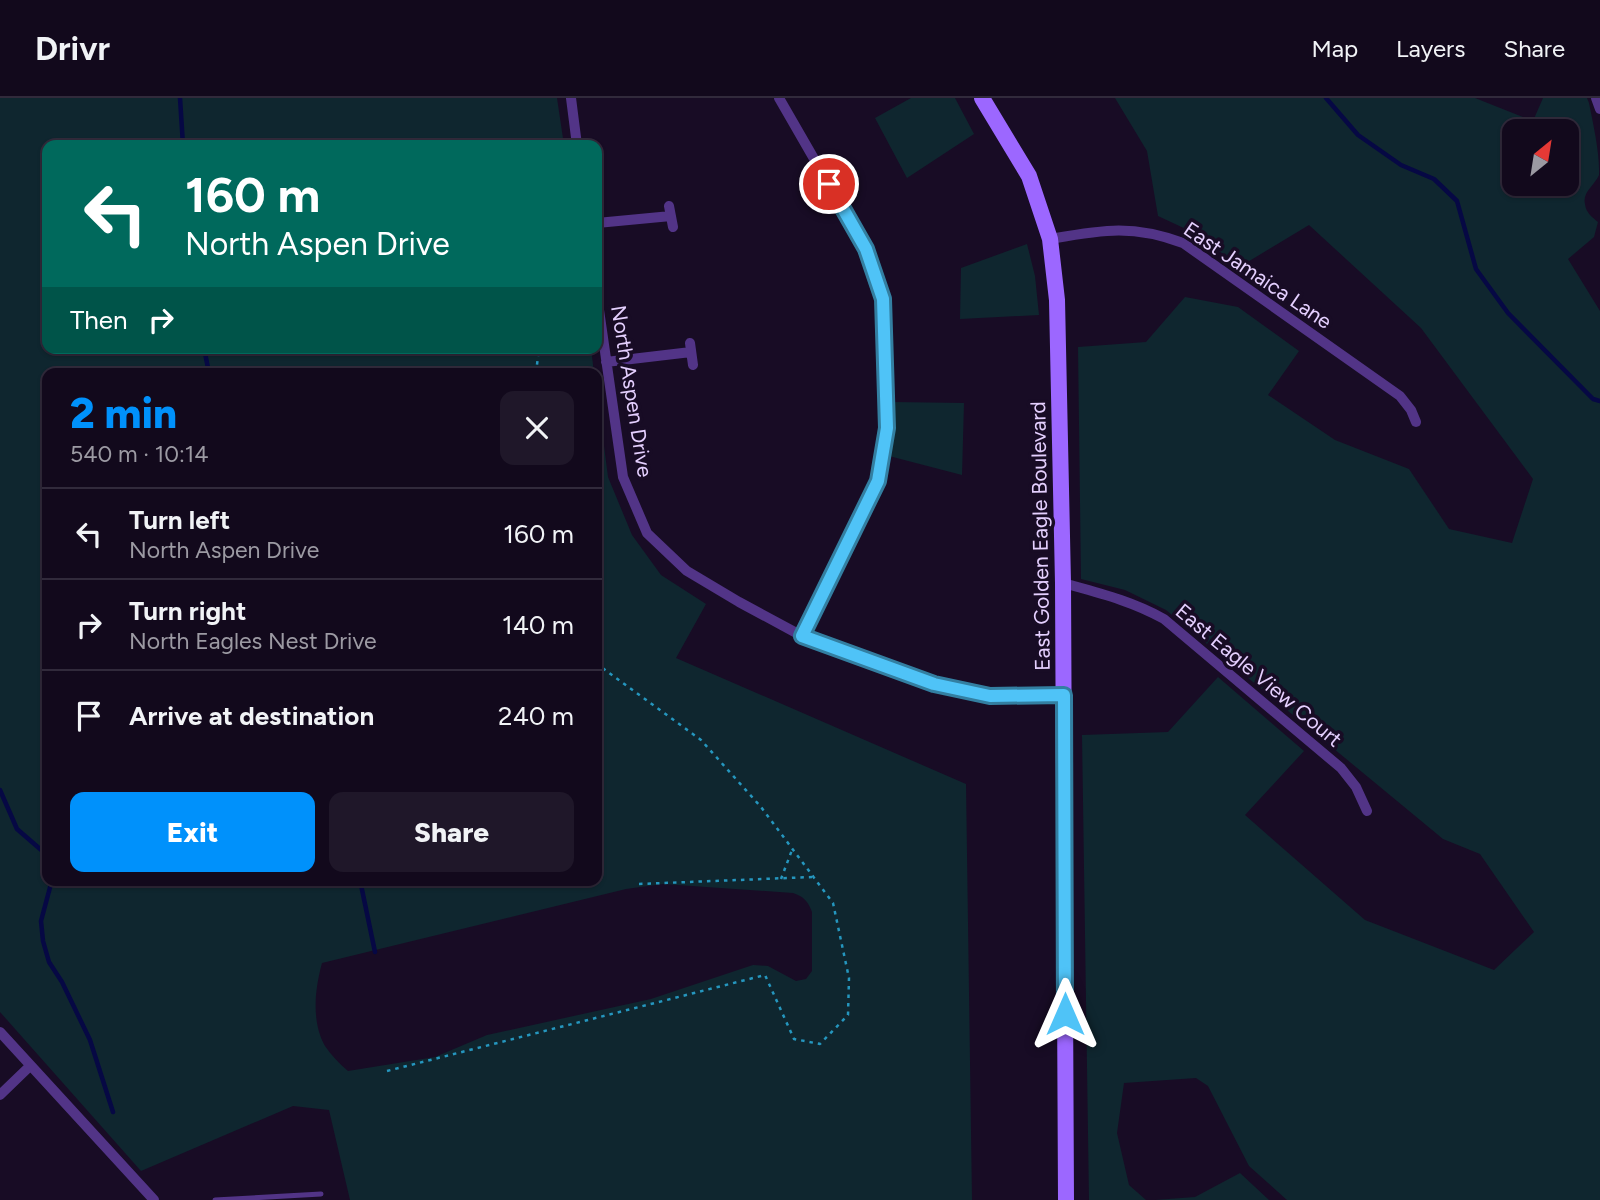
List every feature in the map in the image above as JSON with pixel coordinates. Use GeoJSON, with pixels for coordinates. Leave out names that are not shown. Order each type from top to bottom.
{"type":"FeatureCollection","features":[{"type":"Feature","properties":{"kind":"street"},"geometry":{"type":"LineString","coordinates":[[571,98],[576,140]]}},
{"type":"Feature","properties":{"kind":"street"},"geometry":{"type":"LineString","coordinates":[[779,98],[866,249],[883,299],[887,428],[878,481],[802,636]]}},
{"type":"Feature","properties":{"kind":"street","name":"East Golden Eagle Boulevard"},"geometry":{"type":"LineString","coordinates":[[982,98],[1028,176],[1050,239],[1057,300],[1063,583],[1066,1200]]}},
{"type":"Feature","properties":{"kind":"street"},"geometry":{"type":"LineString","coordinates":[[1596,98],[1600,109]]}},
{"type":"Feature","properties":{"kind":"street"},"geometry":{"type":"LineString","coordinates":[[602,223],[671,216]]}},
{"type":"Feature","properties":{"kind":"street","name":"East Jamaica Lane"},"geometry":{"type":"LineString","coordinates":[[1050,239],[1105,229],[1128,229],[1162,235],[1183,243],[1400,397],[1416,422]]}},
{"type":"Feature","properties":{"kind":"street","name":"North Aspen Drive"},"geometry":{"type":"LineString","coordinates":[[602,333],[623,477],[647,533],[688,570],[739,602],[802,636],[934,684],[990,696],[1064,695]]}},
{"type":"Feature","properties":{"kind":"street"},"geometry":{"type":"LineString","coordinates":[[606,362],[691,347],[693,365]]}},
{"type":"Feature","properties":{"kind":"street","name":"East Eagle View Court"},"geometry":{"type":"LineString","coordinates":[[1063,583],[1118,598],[1143,607],[1164,619],[1341,768],[1356,787],[1367,811]]}},
{"type":"Feature","properties":{"kind":"street"},"geometry":{"type":"LineString","coordinates":[[0,1032],[154,1200]]}},
{"type":"Feature","properties":{"kind":"street"},"geometry":{"type":"LineString","coordinates":[[0,1095],[30,1066]]}},
{"type":"Feature","properties":{"kind":"lane"},"geometry":{"type":"LineString","coordinates":[[215,1200],[321,1194]]}},
{"type":"Feature","properties":{"kind":"path"},"geometry":{"type":"LineString","coordinates":[[387,1071],[765,975],[794,1039],[820,1044],[848,1015],[849,978],[833,903],[761,807],[701,740],[602,668]]}},
{"type":"Feature","properties":{"kind":"path"},"geometry":{"type":"LineString","coordinates":[[781,878],[792,850]]}},
{"type":"Feature","properties":{"kind":"path"},"geometry":{"type":"LineString","coordinates":[[639,884],[812,877]]}},
{"type":"Feature","properties":{"kind":"shaded area"},"geometry":{"type":"Polygon","coordinates":[[[0,98],[557,98],[563,140],[42,140],[42,354],[592,354],[593,368],[42,368],[42,886],[602,886],[602,430],[608,477],[632,535],[661,575],[706,604],[676,658],[966,784],[972,1200],[350,1200],[329,1110],[293,1106],[141,1171],[0,1012],[0,98]],[[663,884],[626,889],[322,963],[316,1005],[318,1026],[325,1046],[348,1071],[435,1057],[487,1035],[651,999],[753,965],[768,966],[796,981],[806,979],[812,971],[812,912],[800,896],[793,893],[663,884]]]}},
{"type":"Feature","properties":{"kind":"shaded area"},"geometry":{"type":"Polygon","coordinates":[[[911,98],[955,98],[974,134],[907,178],[875,118],[911,98]]]}},
{"type":"Feature","properties":{"kind":"shaded area"},"geometry":{"type":"Polygon","coordinates":[[[1115,98],[1475,98],[1528,119],[1502,119],[1502,196],[1579,196],[1579,119],[1534,119],[1543,98],[1587,98],[1596,139],[1599,175],[1587,192],[1585,200],[1588,212],[1598,222],[1594,237],[1568,259],[1600,311],[1600,1200],[1287,1200],[1249,1166],[1208,1086],[1196,1078],[1124,1083],[1117,1133],[1129,1185],[1146,1200],[1089,1200],[1082,735],[1168,732],[1218,677],[1304,751],[1245,815],[1365,920],[1494,970],[1534,932],[1480,854],[1443,839],[1166,610],[1125,590],[1081,579],[1078,347],[1146,342],[1185,297],[1238,307],[1299,351],[1268,395],[1335,440],[1409,469],[1449,529],[1512,543],[1533,479],[1421,328],[1309,225],[1241,266],[1188,230],[1158,216],[1147,151],[1115,98]]]}},
{"type":"Feature","properties":{"kind":"shaded area"},"geometry":{"type":"Polygon","coordinates":[[[1027,244],[1035,276],[1039,315],[960,319],[961,268],[1027,244]]]}},
{"type":"Feature","properties":{"kind":"shaded area"},"geometry":{"type":"Polygon","coordinates":[[[892,402],[964,403],[962,475],[889,456],[892,402]]]}},
{"type":"Feature","properties":{"kind":"shaded area"},"geometry":{"type":"Polygon","coordinates":[[[1240,1173],[1269,1200],[1155,1200],[1195,1197],[1240,1173]]]}},
{"type":"Feature","properties":{"kind":"waterway"},"geometry":{"type":"LineString","coordinates":[[180,98],[183,140]]}},
{"type":"Feature","properties":{"kind":"waterway"},"geometry":{"type":"LineString","coordinates":[[1326,98],[1358,135],[1401,165],[1434,179],[1457,201],[1476,269],[1508,313],[1593,399],[1600,401]]}},
{"type":"Feature","properties":{"kind":"waterway"},"geometry":{"type":"LineString","coordinates":[[205,354],[208,368]]}},
{"type":"Feature","properties":{"kind":"waterway"},"geometry":{"type":"LineString","coordinates":[[0,790],[17,829],[42,851]]}},
{"type":"Feature","properties":{"kind":"waterway"},"geometry":{"type":"LineString","coordinates":[[50,886],[41,921],[43,941],[49,962],[62,982],[90,1040],[113,1112]]}},
{"type":"Feature","properties":{"kind":"waterway"},"geometry":{"type":"LineString","coordinates":[[361,886],[375,952]]}},
{"type":"Feature","properties":{"kind":"route"},"geometry":{"type":"LineString","coordinates":[[829,184],[866,249],[883,299],[887,428],[878,481],[802,636],[934,684],[990,696],[1064,695],[1065,1014]]}}]}
